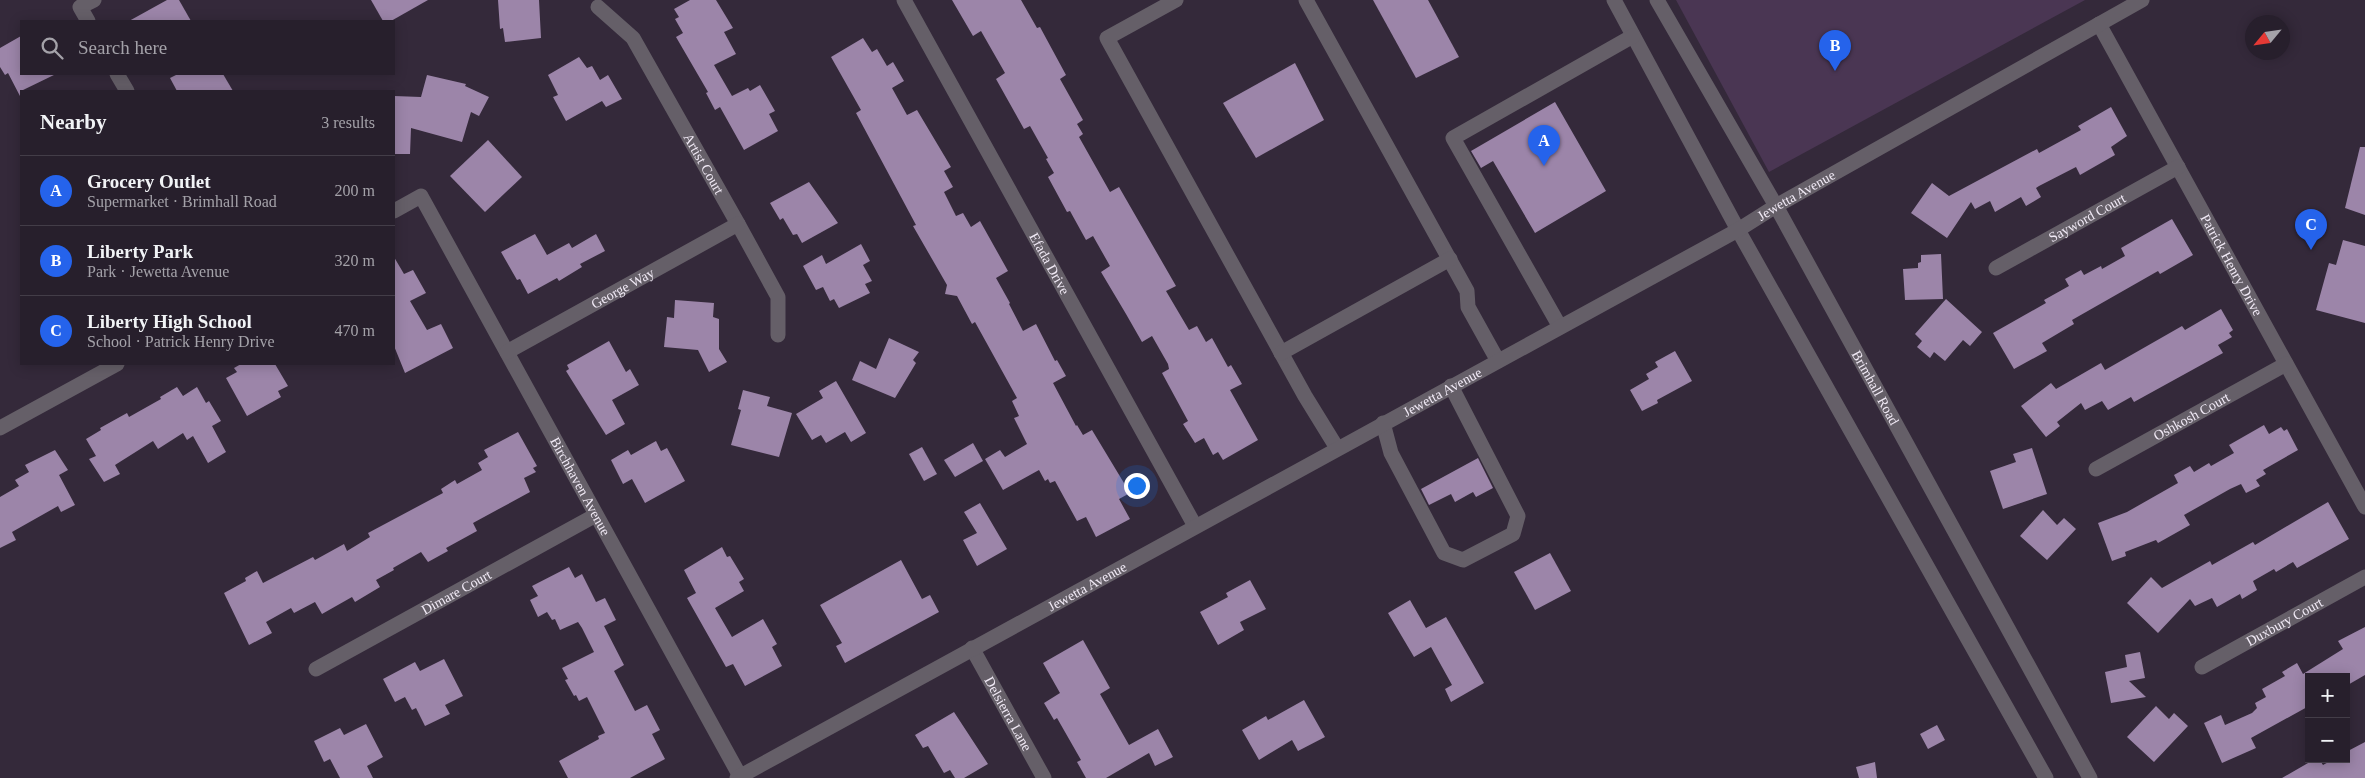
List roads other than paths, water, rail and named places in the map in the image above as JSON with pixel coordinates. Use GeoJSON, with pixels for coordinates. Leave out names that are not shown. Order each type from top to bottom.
{"type":"FeatureCollection","features":[{"type":"Feature","properties":{"kind":"street","name":"Efada Drive"},"geometry":{"type":"LineString","coordinates":[[904,0],[1195,526]]}},
{"type":"Feature","properties":{"kind":"street"},"geometry":{"type":"LineString","coordinates":[[1176,0],[1107,38],[1281,353],[1337,448]]}},
{"type":"Feature","properties":{"kind":"street"},"geometry":{"type":"LineString","coordinates":[[1306,0],[1450,259],[1467,291],[1468,307],[1498,360]]}},
{"type":"Feature","properties":{"kind":"street"},"geometry":{"type":"LineString","coordinates":[[1614,0],[1738,230],[2046,778]]}},
{"type":"Feature","properties":{"kind":"street","name":"Brimhall Road"},"geometry":{"type":"LineString","coordinates":[[1657,0],[1776,206],[2090,778]]}},
{"type":"Feature","properties":{"kind":"street","name":"Jewetta Avenue"},"geometry":{"type":"LineString","coordinates":[[740,777],[972,648],[1738,230],[1776,206],[2142,0]]}},
{"type":"Feature","properties":{"kind":"street"},"geometry":{"type":"LineString","coordinates":[[87,4],[88,20]]}},
{"type":"Feature","properties":{"kind":"street","name":"Artist Court"},"geometry":{"type":"LineString","coordinates":[[598,7],[633,38],[738,224],[778,297],[778,335]]}},
{"type":"Feature","properties":{"kind":"street","name":"Patrick Henry Drive"},"geometry":{"type":"LineString","coordinates":[[2099,24],[2365,507]]}},
{"type":"Feature","properties":{"kind":"street"},"geometry":{"type":"LineString","coordinates":[[1560,326],[1453,138],[1633,36]]}},
{"type":"Feature","properties":{"kind":"street"},"geometry":{"type":"LineString","coordinates":[[118,75],[126,90]]}},
{"type":"Feature","properties":{"kind":"street","name":"Sayword Court"},"geometry":{"type":"LineString","coordinates":[[1996,268],[2178,167]]}},
{"type":"Feature","properties":{"kind":"street","name":"Birchhaven Avenue"},"geometry":{"type":"LineString","coordinates":[[395,210],[421,196],[740,777]]}},
{"type":"Feature","properties":{"kind":"street","name":"George Way"},"geometry":{"type":"LineString","coordinates":[[506,352],[738,224]]}},
{"type":"Feature","properties":{"kind":"street"},"geometry":{"type":"LineString","coordinates":[[1281,353],[1450,259]]}},
{"type":"Feature","properties":{"kind":"street","name":"Oshkosh Court"},"geometry":{"type":"LineString","coordinates":[[2096,469],[2286,364]]}},
{"type":"Feature","properties":{"kind":"street"},"geometry":{"type":"LineString","coordinates":[[0,428],[115,365]]}},
{"type":"Feature","properties":{"kind":"street"},"geometry":{"type":"LineString","coordinates":[[1383,423],[1391,454],[1444,553],[1462,560],[1512,534],[1518,516],[1451,386]]}},
{"type":"Feature","properties":{"kind":"street","name":"Dimare Court"},"geometry":{"type":"LineString","coordinates":[[316,669],[596,515]]}},
{"type":"Feature","properties":{"kind":"street","name":"Duxbury Court"},"geometry":{"type":"LineString","coordinates":[[2202,667],[2365,577]]}},
{"type":"Feature","properties":{"kind":"street","name":"Delsierra Lane"},"geometry":{"type":"LineString","coordinates":[[972,648],[1044,778]]}},
{"type":"Feature","properties":{"kind":"place","name":"Liberty Park"},"geometry":{"type":"Point","coordinates":[1835,71]}},
{"type":"Feature","properties":{"kind":"place","name":"Grocery Outlet"},"geometry":{"type":"Point","coordinates":[1544,166]}},
{"type":"Feature","properties":{"kind":"place","name":"Liberty High School"},"geometry":{"type":"Point","coordinates":[2311,250]}}]}
